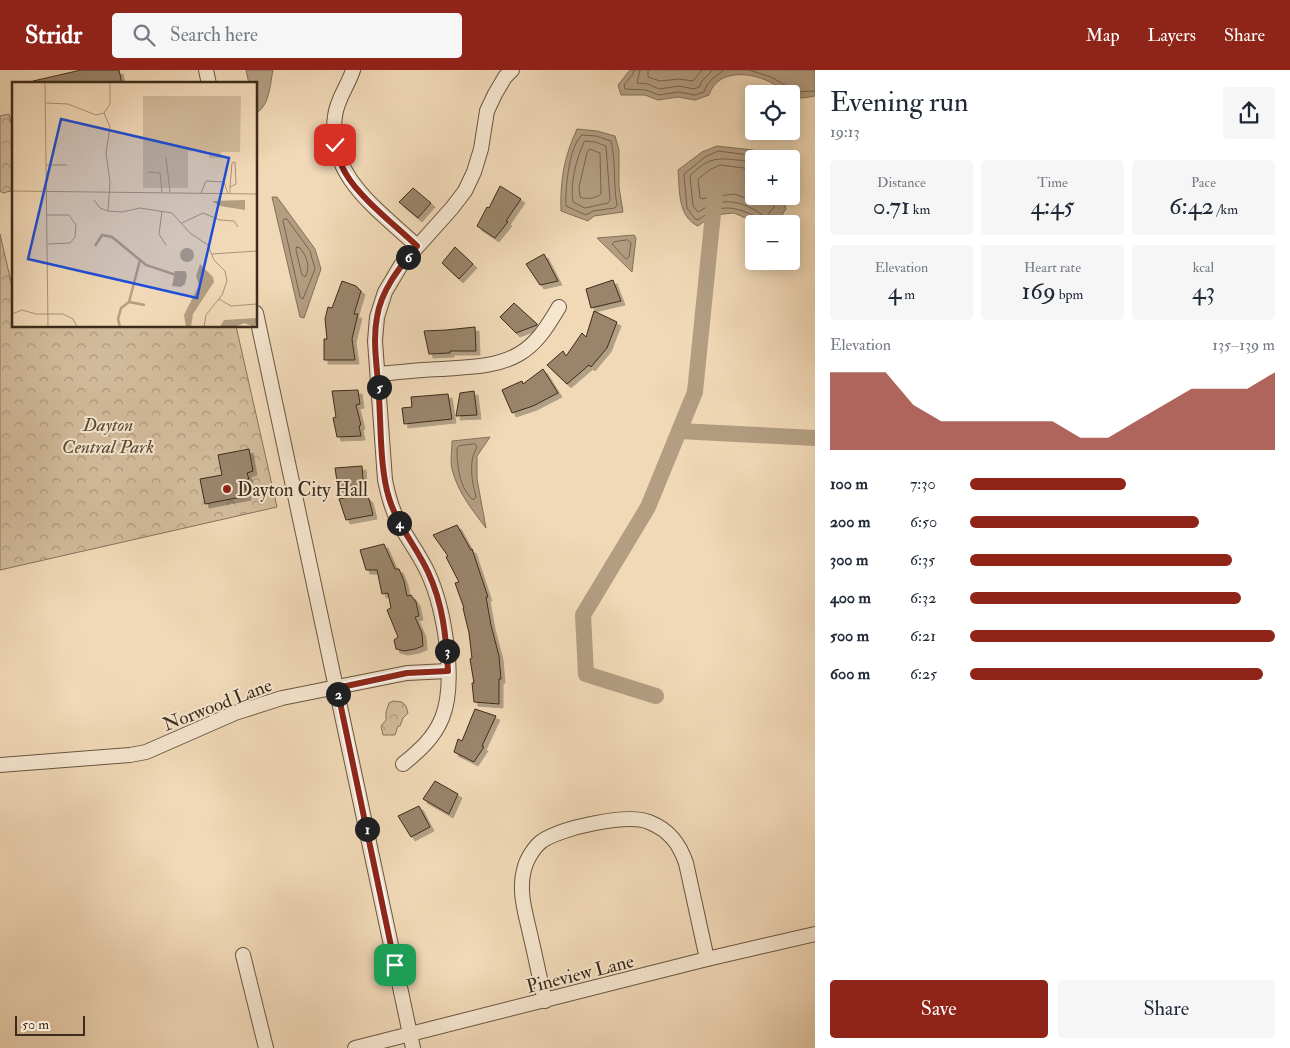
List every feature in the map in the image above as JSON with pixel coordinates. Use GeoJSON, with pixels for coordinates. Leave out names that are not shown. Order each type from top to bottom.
{"type":"FeatureCollection","features":[{"type":"Feature","properties":{"kind":"street"},"geometry":{"type":"LineString","coordinates":[[353,70],[340,98],[335,116],[335,145],[339,162],[355,187],[417,246]]}},
{"type":"Feature","properties":{"kind":"street"},"geometry":{"type":"LineString","coordinates":[[403,764],[419,752],[442,718],[447,702],[448,671],[445,629],[436,592],[417,552],[399,524],[388,498],[384,471],[375,341],[377,317],[385,292],[401,265],[466,191],[482,149],[487,111],[505,77],[512,70]]}},
{"type":"Feature","properties":{"kind":"street"},"geometry":{"type":"LineString","coordinates":[[378,374],[484,365],[509,359],[527,348],[538,338],[559,307]]}},
{"type":"Feature","properties":{"kind":"street"},"geometry":{"type":"LineString","coordinates":[[258,322],[411,1041]]}},
{"type":"Feature","properties":{"kind":"street","name":"Norwood Lane"},"geometry":{"type":"LineString","coordinates":[[0,765],[130,756],[162,746],[258,705],[282,698],[407,673],[448,671]]}},
{"type":"Feature","properties":{"kind":"street"},"geometry":{"type":"LineString","coordinates":[[545,1001],[522,900],[521,882],[530,854],[540,843],[553,835],[567,830],[619,819],[634,818],[648,821],[661,827],[672,837],[681,848],[686,863],[706,959]]}},
{"type":"Feature","properties":{"kind":"street","name":"Pineview Lane"},"geometry":{"type":"LineString","coordinates":[[355,1048],[411,1041],[545,1001],[706,959],[815,934]]}},
{"type":"Feature","properties":{"kind":"street"},"geometry":{"type":"LineString","coordinates":[[243,954],[266,1048]]}},
{"type":"Feature","properties":{"kind":"green space"},"geometry":{"type":"Polygon","coordinates":[[[9,114],[12,126],[12,191],[3,193],[0,191],[0,116],[9,114]]]}},
{"type":"Feature","properties":{"kind":"green space","name":"Dayton Central Park"},"geometry":{"type":"Polygon","coordinates":[[[0,234],[12,286],[12,328],[236,328],[277,507],[0,570],[0,234]]]}},
{"type":"Feature","properties":{"kind":"green space"},"geometry":{"type":"Polygon","coordinates":[[[393,701],[402,702],[406,706],[408,713],[403,718],[400,726],[398,726],[395,735],[383,735],[381,726],[386,720],[389,703],[393,701]]]}},
{"type":"Feature","properties":{"kind":"water"},"geometry":{"type":"Polygon","coordinates":[[[246,70],[273,70],[265,104],[258,112],[258,82],[249,82],[246,70]]]}},
{"type":"Feature","properties":{"kind":"water"},"geometry":{"type":"Polygon","coordinates":[[[630,70],[815,70],[815,96],[803,98],[800,98],[800,85],[775,85],[761,78],[743,75],[726,77],[713,87],[709,95],[695,100],[678,97],[658,100],[645,95],[621,95],[618,85],[630,70]]]}},
{"type":"Feature","properties":{"kind":"water"},"geometry":{"type":"Polygon","coordinates":[[[577,129],[597,131],[615,136],[619,150],[619,187],[623,212],[594,216],[588,221],[561,211],[561,189],[564,169],[577,129]]]}},
{"type":"Feature","properties":{"kind":"water"},"geometry":{"type":"Polygon","coordinates":[[[717,146],[753,150],[745,150],[745,205],[785,205],[786,209],[782,215],[745,215],[745,218],[734,213],[713,215],[698,226],[691,222],[686,216],[681,202],[678,170],[702,152],[717,146]]]}},
{"type":"Feature","properties":{"kind":"water"},"geometry":{"type":"Polygon","coordinates":[[[272,197],[277,197],[315,249],[321,269],[304,318],[300,317],[272,197]]]}},
{"type":"Feature","properties":{"kind":"water"},"geometry":{"type":"Polygon","coordinates":[[[634,235],[636,238],[632,272],[597,238],[634,235]]]}},
{"type":"Feature","properties":{"kind":"water"},"geometry":{"type":"Polygon","coordinates":[[[490,437],[477,456],[477,479],[486,528],[466,500],[454,477],[451,455],[452,441],[490,437]]]}},
{"type":"Feature","properties":{"kind":"building"},"geometry":{"type":"Polygon","coordinates":[[[81,70],[119,70],[122,82],[33,82],[81,70]]]}},
{"type":"Feature","properties":{"kind":"building"},"geometry":{"type":"Polygon","coordinates":[[[500,186],[521,199],[506,221],[508,222],[495,238],[477,226],[500,186]]]}},
{"type":"Feature","properties":{"kind":"building"},"geometry":{"type":"Polygon","coordinates":[[[413,188],[431,203],[418,218],[399,202],[413,188]]]}},
{"type":"Feature","properties":{"kind":"building"},"geometry":{"type":"Polygon","coordinates":[[[455,247],[473,264],[459,279],[442,263],[455,247]]]}},
{"type":"Feature","properties":{"kind":"building"},"geometry":{"type":"Polygon","coordinates":[[[544,254],[558,281],[540,285],[526,264],[544,254]]]}},
{"type":"Feature","properties":{"kind":"building"},"geometry":{"type":"Polygon","coordinates":[[[613,280],[621,301],[591,308],[586,289],[613,280]]]}},
{"type":"Feature","properties":{"kind":"building"},"geometry":{"type":"Polygon","coordinates":[[[342,281],[356,286],[361,291],[354,314],[358,314],[352,339],[355,360],[324,360],[324,339],[327,339],[325,319],[328,307],[332,308],[342,281]]]}},
{"type":"Feature","properties":{"kind":"building"},"geometry":{"type":"Polygon","coordinates":[[[514,303],[537,325],[516,333],[500,317],[514,303]]]}},
{"type":"Feature","properties":{"kind":"building"},"geometry":{"type":"Polygon","coordinates":[[[594,311],[617,322],[607,348],[591,367],[589,365],[567,384],[547,365],[563,351],[566,356],[582,333],[586,337],[594,311]]]}},
{"type":"Feature","properties":{"kind":"building"},"geometry":{"type":"Polygon","coordinates":[[[475,327],[476,351],[450,351],[450,353],[429,354],[424,331],[475,327]]]}},
{"type":"Feature","properties":{"kind":"building"},"geometry":{"type":"Polygon","coordinates":[[[543,369],[558,393],[533,406],[512,413],[502,390],[522,381],[523,384],[543,369]]]}},
{"type":"Feature","properties":{"kind":"building"},"geometry":{"type":"Polygon","coordinates":[[[358,390],[360,404],[356,405],[361,425],[359,426],[361,436],[337,437],[333,418],[336,417],[332,391],[358,390]]]}},
{"type":"Feature","properties":{"kind":"building"},"geometry":{"type":"Polygon","coordinates":[[[474,391],[477,415],[456,416],[460,393],[474,391]]]}},
{"type":"Feature","properties":{"kind":"building"},"geometry":{"type":"Polygon","coordinates":[[[448,394],[452,419],[404,424],[402,408],[412,407],[411,397],[448,394]]]}},
{"type":"Feature","properties":{"kind":"building"},"geometry":{"type":"Polygon","coordinates":[[[249,449],[253,471],[247,473],[249,479],[244,480],[247,496],[205,504],[200,479],[222,475],[218,455],[249,449]]]}},
{"type":"Feature","properties":{"kind":"building"},"geometry":{"type":"Polygon","coordinates":[[[362,466],[364,494],[369,499],[373,515],[346,520],[339,499],[353,496],[338,488],[335,468],[362,466]]]}},
{"type":"Feature","properties":{"kind":"building"},"geometry":{"type":"Polygon","coordinates":[[[457,525],[472,549],[488,597],[486,597],[491,625],[499,656],[501,679],[499,679],[499,704],[474,702],[469,633],[464,608],[455,583],[459,582],[446,557],[448,556],[433,535],[457,525]]]}},
{"type":"Feature","properties":{"kind":"building"},"geometry":{"type":"Polygon","coordinates":[[[384,544],[395,569],[399,569],[407,596],[411,595],[416,602],[419,616],[415,617],[422,633],[423,646],[415,649],[404,651],[396,649],[394,640],[398,637],[387,610],[391,608],[388,593],[382,594],[377,570],[366,570],[360,550],[384,544]]]}},
{"type":"Feature","properties":{"kind":"building"},"geometry":{"type":"Polygon","coordinates":[[[475,709],[496,716],[482,746],[484,747],[474,762],[454,752],[458,739],[462,741],[475,709]]]}},
{"type":"Feature","properties":{"kind":"building"},"geometry":{"type":"Polygon","coordinates":[[[435,781],[458,794],[449,814],[423,799],[435,781]]]}},
{"type":"Feature","properties":{"kind":"building"},"geometry":{"type":"Polygon","coordinates":[[[419,806],[430,827],[411,837],[398,816],[419,806]]]}},
{"type":"Feature","properties":{"kind":"waterway"},"geometry":{"type":"LineString","coordinates":[[656,696],[586,674],[583,615],[648,507],[695,392],[715,194]]}},
{"type":"Feature","properties":{"kind":"waterway"},"geometry":{"type":"LineString","coordinates":[[679,431],[815,438]]}},
{"type":"Feature","properties":{"kind":"place","name":"Dayton City Hall"},"geometry":{"type":"Point","coordinates":[227,489]}},
{"type":"Feature","properties":{"kind":"route"},"geometry":{"type":"LineString","coordinates":[[335,145],[339,162],[355,187],[417,246],[401,265],[385,292],[377,317],[375,341],[385,480],[388,498],[393,511],[428,572],[436,592],[445,629],[448,671],[407,673],[337,688],[395,965]]}}]}
